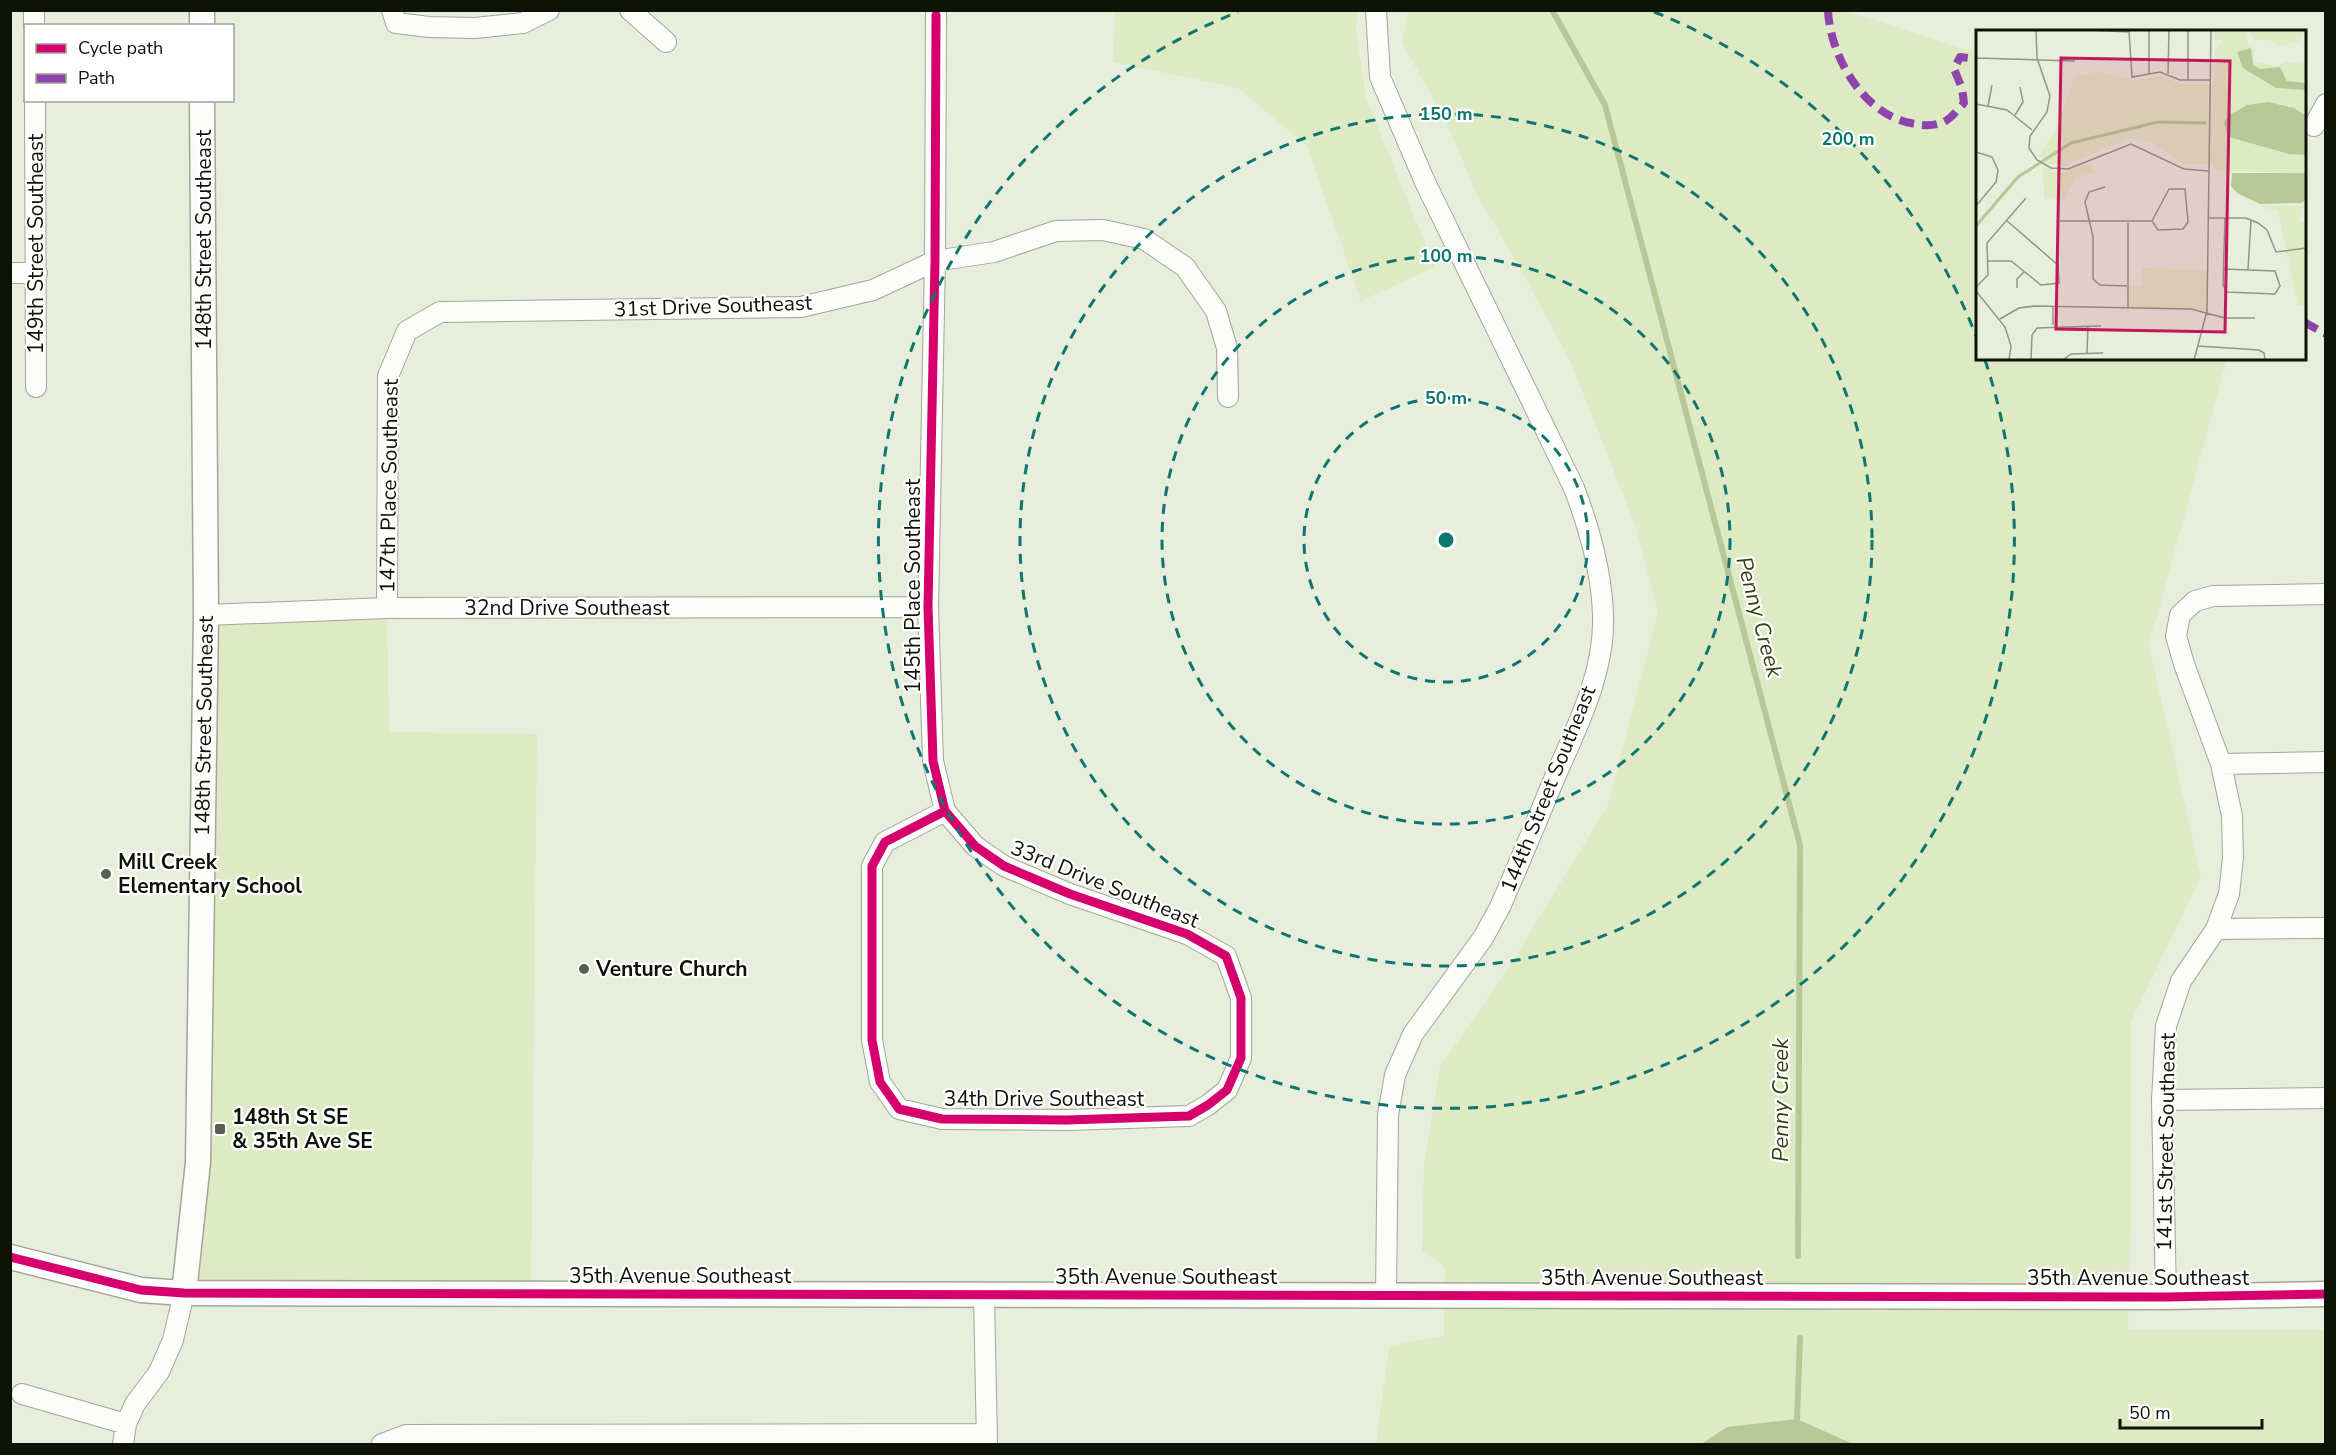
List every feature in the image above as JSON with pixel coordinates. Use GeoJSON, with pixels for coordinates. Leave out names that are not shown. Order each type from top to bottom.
{"type":"FeatureCollection","features":[{"type":"Feature","properties":{"kind":"street"},"geometry":{"type":"LineString","coordinates":[[394,16],[475,28],[523,23],[549,10]]}},
{"type":"Feature","properties":{"kind":"street"},"geometry":{"type":"LineString","coordinates":[[630,10],[666,42]]}},
{"type":"Feature","properties":{"kind":"street","name":"144th Street Southeast"},"geometry":{"type":"LineString","coordinates":[[1376,10],[1380,76],[1425,182],[1559,456],[1589,527],[1600,576],[1604,618],[1599,657],[1590,695],[1500,907],[1484,938],[1413,1034],[1395,1075],[1388,1115],[1386,1296]]}},
{"type":"Feature","properties":{"kind":"street","name":"145th Place Southeast"},"geometry":{"type":"LineString","coordinates":[[936,15],[935,261],[928,608],[933,761],[945,811]]}},
{"type":"Feature","properties":{"kind":"street","name":"149th Street Southeast"},"geometry":{"type":"LineString","coordinates":[[35,102],[36,387]]}},
{"type":"Feature","properties":{"kind":"street","name":"148th Street Southeast"},"geometry":{"type":"LineString","coordinates":[[123,1444],[126,1424],[135,1404],[159,1372],[173,1341],[184,1293],[198,1161],[206,615],[202,102]]}},
{"type":"Feature","properties":{"kind":"street"},"geometry":{"type":"LineString","coordinates":[[2314,126],[2325,104]]}},
{"type":"Feature","properties":{"kind":"street","name":"31st Drive Southeast"},"geometry":{"type":"LineString","coordinates":[[407,331],[440,312],[801,307],[873,290],[935,261],[994,252],[1056,231],[1102,230],[1144,239],[1185,267],[1216,312],[1227,348],[1228,397]]}},
{"type":"Feature","properties":{"kind":"street"},"geometry":{"type":"LineString","coordinates":[[10,273],[37,273]]}},
{"type":"Feature","properties":{"kind":"street","name":"147th Place Southeast"},"geometry":{"type":"LineString","coordinates":[[387,608],[388,376],[407,331]]}},
{"type":"Feature","properties":{"kind":"street","name":"141st Street Southeast"},"geometry":{"type":"LineString","coordinates":[[2166,1297],[2162,1100],[2166,1026],[2181,981],[2216,929],[2229,894],[2233,858],[2232,816],[2222,764],[2184,664],[2176,636],[2180,615],[2195,601],[2213,596],[2325,594]]}},
{"type":"Feature","properties":{"kind":"street","name":"32nd Drive Southeast"},"geometry":{"type":"LineString","coordinates":[[206,615],[387,608],[928,608]]}},
{"type":"Feature","properties":{"kind":"street"},"geometry":{"type":"LineString","coordinates":[[2222,764],[2325,762]]}},
{"type":"Feature","properties":{"kind":"street","name":"34th Drive Southeast"},"geometry":{"type":"LineString","coordinates":[[945,811],[885,842],[872,866],[872,1040],[880,1082],[899,1109],[942,1119],[1067,1120],[1189,1116]]}},
{"type":"Feature","properties":{"kind":"street","name":"33rd Drive Southeast"},"geometry":{"type":"LineString","coordinates":[[945,811],[975,846],[1004,867],[1070,894],[1188,934],[1226,956],[1241,998],[1240,1058],[1227,1090],[1209,1105],[1189,1116]]}},
{"type":"Feature","properties":{"kind":"street"},"geometry":{"type":"LineString","coordinates":[[2216,929],[2325,928]]}},
{"type":"Feature","properties":{"kind":"street"},"geometry":{"type":"LineString","coordinates":[[2162,1100],[2325,1098]]}},
{"type":"Feature","properties":{"kind":"street","name":"35th Avenue Southeast"},"geometry":{"type":"LineString","coordinates":[[10,1257],[141,1290],[184,1293],[2166,1297],[2325,1294]]}},
{"type":"Feature","properties":{"kind":"street"},"geometry":{"type":"LineString","coordinates":[[382,1444],[406,1435],[542,1440],[987,1439],[984,1295]]}},
{"type":"Feature","properties":{"kind":"street"},"geometry":{"type":"LineString","coordinates":[[21,1394],[126,1424]]}},
{"type":"Feature","properties":{"kind":"shaded area"},"geometry":{"type":"Polygon","coordinates":[[[1115,11],[1357,11],[1356,31],[1366,98],[1435,267],[1361,301],[1307,146],[1238,88],[1113,62],[1115,11]]]}},
{"type":"Feature","properties":{"kind":"shaded area"},"geometry":{"type":"Polygon","coordinates":[[[1409,11],[1846,11],[1976,53],[1976,360],[2227,360],[2149,646],[2201,876],[2131,1022],[2131,1224],[2128,1330],[2325,1330],[2325,1444],[1853,1444],[1797,1419],[1727,1427],[1701,1444],[1376,1444],[1389,1346],[1444,1336],[1445,1267],[1422,1251],[1424,1165],[1440,1067],[1508,969],[1608,805],[1658,613],[1636,527],[1571,363],[1524,275],[1477,195],[1445,119],[1402,43],[1409,11]]]}},
{"type":"Feature","properties":{"kind":"shaded area"},"geometry":{"type":"Polygon","coordinates":[[[387,608],[389,732],[537,734],[531,1294],[184,1293],[206,615],[387,608]]]}},
{"type":"Feature","properties":{"kind":"shaded area"},"geometry":{"type":"Polygon","coordinates":[[[1797,1419],[1853,1444],[1701,1444],[1727,1427],[1797,1419]]]}},
{"type":"Feature","properties":{"kind":"waterway","name":"Penny Creek"},"geometry":{"type":"LineString","coordinates":[[1552,10],[1605,105],[1800,845],[1798,1256]]}},
{"type":"Feature","properties":{"kind":"waterway","name":"Penny Creek"},"geometry":{"type":"LineString","coordinates":[[1797,1419],[1800,1338]]}},
{"type":"Feature","properties":{"kind":"marked path"},"geometry":{"type":"LineString","coordinates":[[1828,10],[1835,47],[1843,65],[1866,98],[1881,110],[1898,119],[1928,125],[1940,123],[1949,118],[1964,103],[1962,88],[1954,69],[1960,57],[1976,59]]}},
{"type":"Feature","properties":{"kind":"marked path"},"geometry":{"type":"LineString","coordinates":[[2306,323],[2326,334]]}},
{"type":"Feature","properties":{"kind":"cycle path"},"geometry":{"type":"LineString","coordinates":[[936,15],[935,261],[928,607],[933,761],[945,811],[885,842],[872,866],[872,1040],[880,1082],[899,1109],[942,1119],[1067,1120],[1189,1116],[1227,1090],[1241,1058],[1241,998],[1226,956],[1187,934],[1070,894],[1004,866],[975,846],[945,811]]}},
{"type":"Feature","properties":{"kind":"cycle path"},"geometry":{"type":"LineString","coordinates":[[10,1257],[141,1290],[184,1293],[2166,1297],[2326,1294]]}},
{"type":"Feature","properties":{"kind":"place","name":"Mill Creek Elementary School"},"geometry":{"type":"Point","coordinates":[106,874]}},
{"type":"Feature","properties":{"kind":"place","name":"Venture Church"},"geometry":{"type":"Point","coordinates":[584,969]}},
{"type":"Feature","properties":{"kind":"place","name":"148th St SE & 35th Ave SE"},"geometry":{"type":"Point","coordinates":[220,1129]}}]}
